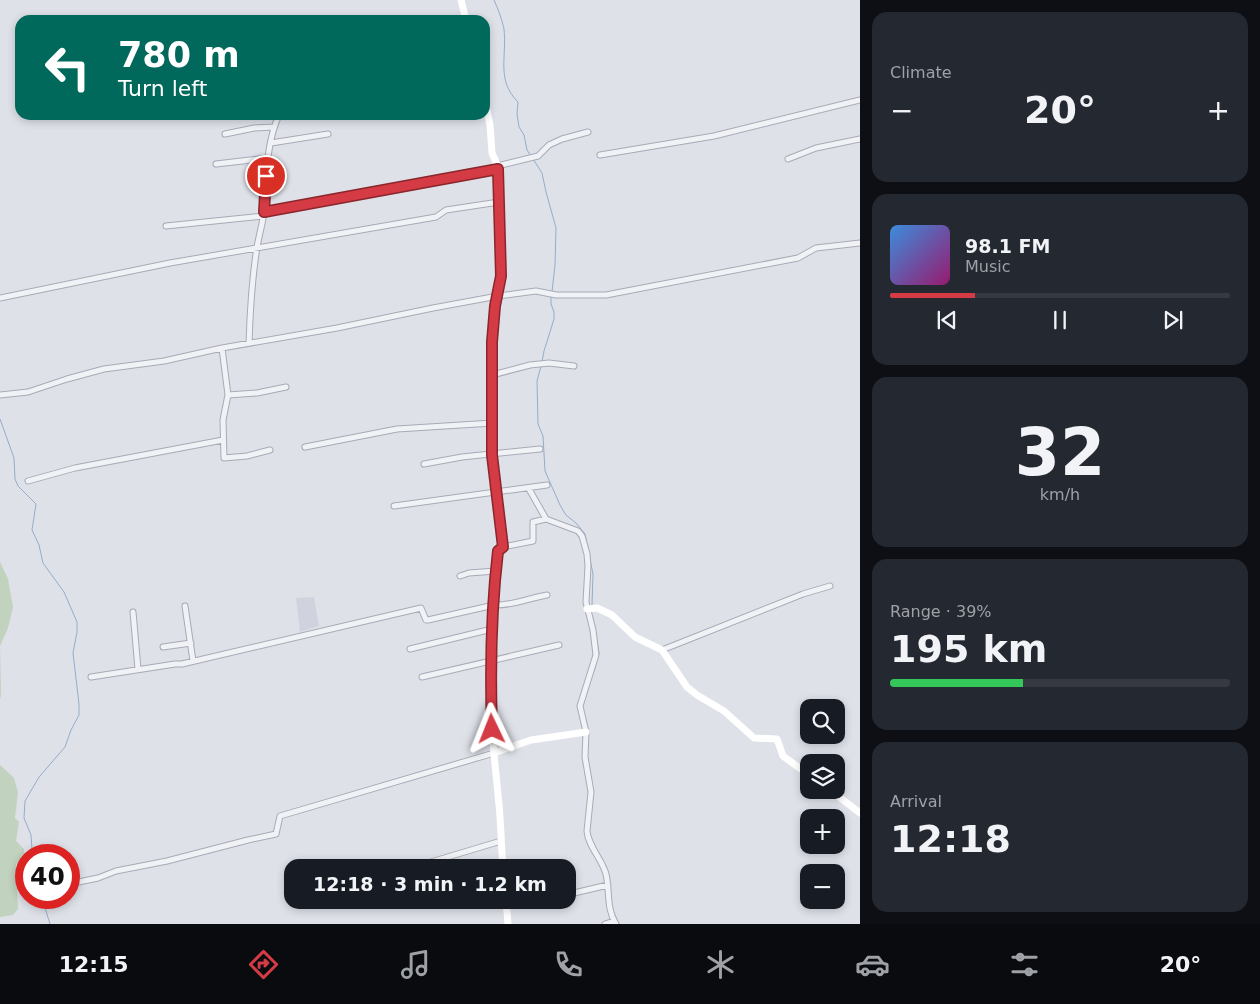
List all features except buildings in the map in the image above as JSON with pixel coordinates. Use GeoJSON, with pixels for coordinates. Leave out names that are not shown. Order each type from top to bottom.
{"type":"FeatureCollection","features":[{"type":"Feature","properties":{"kind":"street"},"geometry":{"type":"LineString","coordinates":[[461,0],[465,15]]}},
{"type":"Feature","properties":{"kind":"street"},"geometry":{"type":"LineString","coordinates":[[600,154],[714,136],[860,100]]}},
{"type":"Feature","properties":{"kind":"street"},"geometry":{"type":"LineString","coordinates":[[249,343],[250,303],[257,247],[264,214],[268,158],[277,120]]}},
{"type":"Feature","properties":{"kind":"street"},"geometry":{"type":"LineString","coordinates":[[489,120],[492,138],[492,153],[498,168],[501,276],[494,321],[492,455],[503,547]]}},
{"type":"Feature","properties":{"kind":"street"},"geometry":{"type":"LineString","coordinates":[[225,134],[254,128],[274,127]]}},
{"type":"Feature","properties":{"kind":"street"},"geometry":{"type":"LineString","coordinates":[[166,226],[264,214],[498,168],[512,161],[538,156],[549,145],[562,139],[588,132]]}},
{"type":"Feature","properties":{"kind":"street"},"geometry":{"type":"LineString","coordinates":[[271,143],[328,134]]}},
{"type":"Feature","properties":{"kind":"street"},"geometry":{"type":"LineString","coordinates":[[788,159],[816,148],[860,139]]}},
{"type":"Feature","properties":{"kind":"street"},"geometry":{"type":"LineString","coordinates":[[216,164],[268,158]]}},
{"type":"Feature","properties":{"kind":"street"},"geometry":{"type":"LineString","coordinates":[[0,298],[170,263],[436,217],[446,210],[499,202]]}},
{"type":"Feature","properties":{"kind":"street"},"geometry":{"type":"LineString","coordinates":[[0,395],[28,392],[104,369],[164,361],[222,348],[337,328],[498,296],[536,291],[556,295],[606,295],[798,258],[816,248],[860,243]]}},
{"type":"Feature","properties":{"kind":"street"},"geometry":{"type":"LineString","coordinates":[[222,348],[228,395],[223,420],[224,458],[247,456],[270,450]]}},
{"type":"Feature","properties":{"kind":"street"},"geometry":{"type":"LineString","coordinates":[[492,375],[549,363],[574,366]]}},
{"type":"Feature","properties":{"kind":"street"},"geometry":{"type":"LineString","coordinates":[[228,395],[257,394],[286,387]]}},
{"type":"Feature","properties":{"kind":"street"},"geometry":{"type":"LineString","coordinates":[[305,447],[397,429],[492,423]]}},
{"type":"Feature","properties":{"kind":"street"},"geometry":{"type":"LineString","coordinates":[[28,481],[75,468],[223,440]]}},
{"type":"Feature","properties":{"kind":"street"},"geometry":{"type":"LineString","coordinates":[[424,464],[462,457],[540,449]]}},
{"type":"Feature","properties":{"kind":"street"},"geometry":{"type":"LineString","coordinates":[[394,506],[548,485]]}},
{"type":"Feature","properties":{"kind":"street"},"geometry":{"type":"LineString","coordinates":[[529,489],[546,519],[556,524],[573,528],[582,536],[587,554],[586,602],[593,630],[596,655],[580,706],[586,732],[585,757],[591,801],[587,836],[601,860],[608,885],[608,901],[615,922],[605,924]]}},
{"type":"Feature","properties":{"kind":"street"},"geometry":{"type":"LineString","coordinates":[[502,859],[490,690],[492,629],[498,551],[503,547],[533,540],[533,522],[546,519]]}},
{"type":"Feature","properties":{"kind":"street"},"geometry":{"type":"LineString","coordinates":[[460,576],[469,573],[496,571]]}},
{"type":"Feature","properties":{"kind":"street"},"geometry":{"type":"LineString","coordinates":[[662,650],[803,594],[830,586]]}},
{"type":"Feature","properties":{"kind":"street"},"geometry":{"type":"LineString","coordinates":[[91,677],[193,661],[421,608],[426,620],[494,605],[503,606],[530,597],[547,595]]}},
{"type":"Feature","properties":{"kind":"street"},"geometry":{"type":"LineString","coordinates":[[185,606],[193,661]]}},
{"type":"Feature","properties":{"kind":"street"},"geometry":{"type":"LineString","coordinates":[[588,609],[597,608],[612,615],[636,637],[662,650],[686,687],[724,711],[754,738],[777,739],[783,756],[800,768]]}},
{"type":"Feature","properties":{"kind":"street"},"geometry":{"type":"LineString","coordinates":[[133,612],[138,669]]}},
{"type":"Feature","properties":{"kind":"street"},"geometry":{"type":"LineString","coordinates":[[410,648],[492,629]]}},
{"type":"Feature","properties":{"kind":"street"},"geometry":{"type":"LineString","coordinates":[[163,648],[191,643]]}},
{"type":"Feature","properties":{"kind":"street"},"geometry":{"type":"LineString","coordinates":[[422,677],[559,645]]}},
{"type":"Feature","properties":{"kind":"street"},"geometry":{"type":"LineString","coordinates":[[80,882],[98,878],[116,871],[166,862],[276,834],[280,816],[494,753],[531,740],[586,732]]}},
{"type":"Feature","properties":{"kind":"street"},"geometry":{"type":"LineString","coordinates":[[842,799],[860,813]]}},
{"type":"Feature","properties":{"kind":"street"},"geometry":{"type":"LineString","coordinates":[[441,859],[501,841]]}},
{"type":"Feature","properties":{"kind":"street"},"geometry":{"type":"LineString","coordinates":[[576,893],[608,885]]}},
{"type":"Feature","properties":{"kind":"street"},"geometry":{"type":"LineString","coordinates":[[507,909],[508,924]]}},
{"type":"Feature","properties":{"kind":"shaded area"},"geometry":{"type":"Polygon","coordinates":[[[314,597],[319,626],[300,632],[296,598],[314,597]]]}},
{"type":"Feature","properties":{"kind":"green space"},"geometry":{"type":"Polygon","coordinates":[[[0,562],[8,579],[13,607],[8,628],[0,646],[0,562]]]}},
{"type":"Feature","properties":{"kind":"green space"},"geometry":{"type":"Polygon","coordinates":[[[0,646],[1,695],[0,699],[0,646]]]}},
{"type":"Feature","properties":{"kind":"green space"},"geometry":{"type":"Polygon","coordinates":[[[0,765],[14,778],[18,792],[15,818],[19,822],[16,841],[19,844],[15,844],[15,909],[18,909],[13,915],[0,917],[0,765]]]}},
{"type":"Feature","properties":{"kind":"waterway"},"geometry":{"type":"LineString","coordinates":[[494,0],[504,29],[505,77],[511,94],[518,102],[519,127],[524,135],[527,150],[531,156]]}},
{"type":"Feature","properties":{"kind":"waterway"},"geometry":{"type":"LineString","coordinates":[[533,159],[542,173],[556,228],[552,292]]}},
{"type":"Feature","properties":{"kind":"waterway"},"geometry":{"type":"LineString","coordinates":[[542,362],[554,319],[551,296]]}},
{"type":"Feature","properties":{"kind":"waterway"},"geometry":{"type":"LineString","coordinates":[[541,366],[537,381],[538,424],[543,436],[545,471],[566,515],[585,534],[593,574],[592,605]]}},
{"type":"Feature","properties":{"kind":"waterway"},"geometry":{"type":"LineString","coordinates":[[0,419],[14,458],[15,479],[18,486],[36,504],[32,530],[39,545],[43,563],[64,592],[77,622],[73,653],[79,715],[65,747],[39,777],[25,801],[24,818],[31,835],[32,844]]}},
{"type":"Feature","properties":{"kind":"waterway"},"geometry":{"type":"LineString","coordinates":[[594,671],[599,653],[597,641]]}},
{"type":"Feature","properties":{"kind":"waterway"},"geometry":{"type":"LineString","coordinates":[[591,812],[593,796]]}},
{"type":"Feature","properties":{"kind":"waterway"},"geometry":{"type":"LineString","coordinates":[[592,840],[606,868]]}},
{"type":"Feature","properties":{"kind":"waterway"},"geometry":{"type":"LineString","coordinates":[[45,909],[50,924]]}},
{"type":"Feature","properties":{"kind":"waterway"},"geometry":{"type":"LineString","coordinates":[[614,913],[619,924]]}},
{"type":"Feature","properties":{"kind":"route"},"geometry":{"type":"LineString","coordinates":[[266,176],[264,212],[498,169],[501,276],[495,306],[492,342],[492,455],[503,547],[498,551],[492,613],[490,690],[492,729]]}}]}
